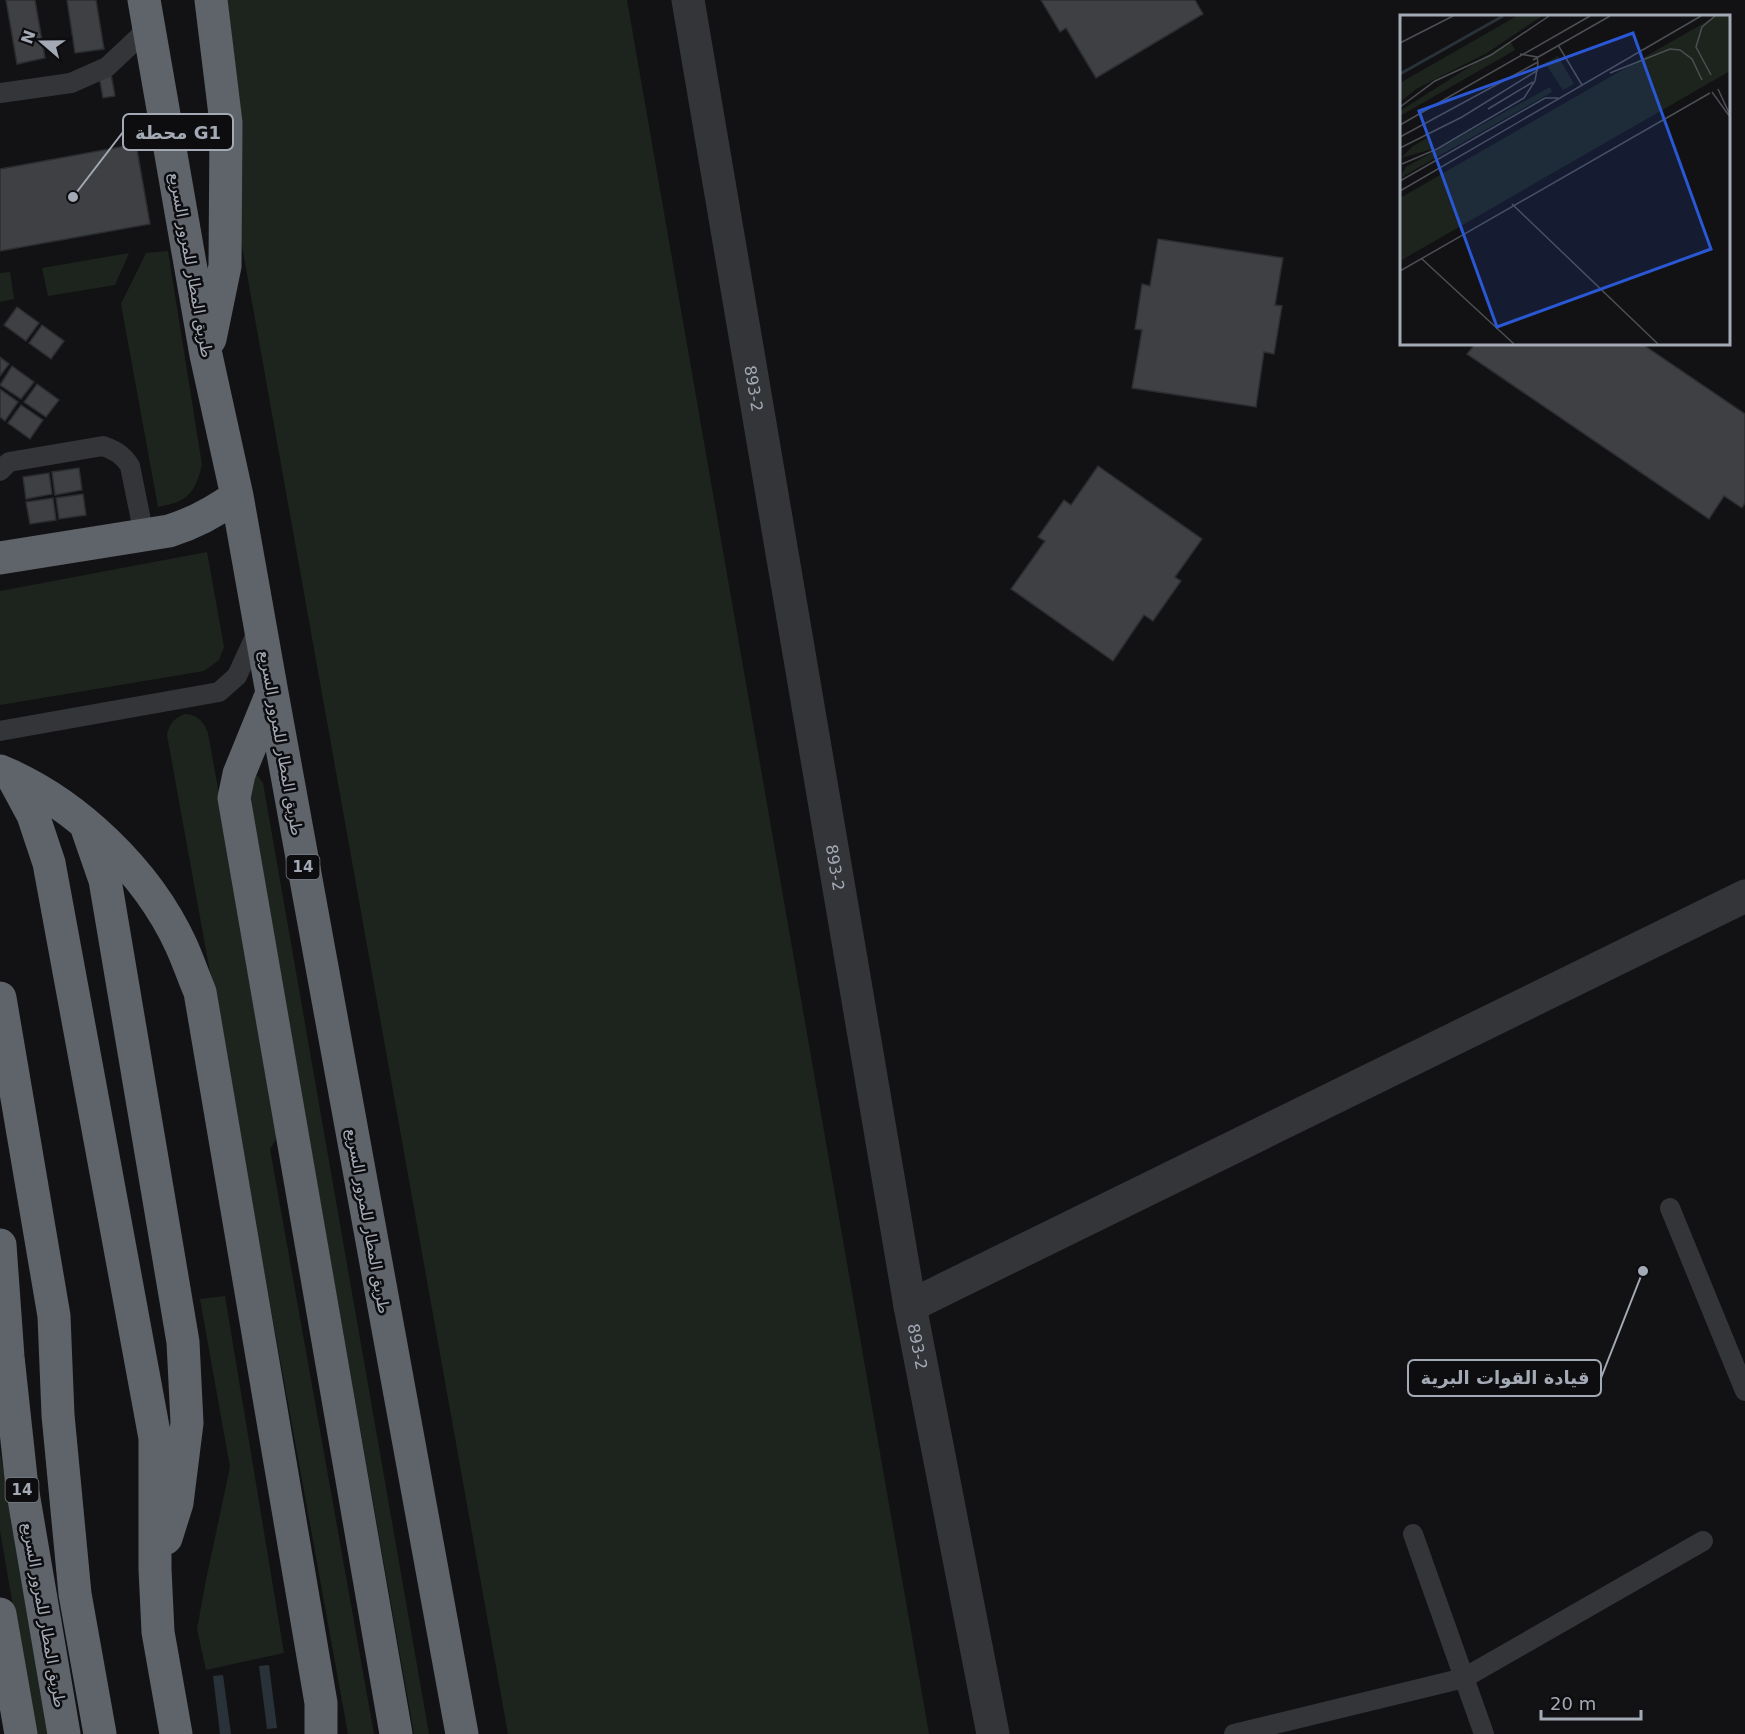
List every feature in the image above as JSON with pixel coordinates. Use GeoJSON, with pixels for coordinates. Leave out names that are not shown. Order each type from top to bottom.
{"type":"FeatureCollection","features":[{"type":"Feature","properties":{"kind":"highway"},"geometry":{"type":"LineString","coordinates":[[206,355],[225,266],[226,123],[211,0]]}},
{"type":"Feature","properties":{"kind":"highway","name":"طريق المطار للمرور السريع"},"geometry":{"type":"LineString","coordinates":[[146,8],[206,355],[237,496],[462,1734]]}},
{"type":"Feature","properties":{"kind":"highway"},"geometry":{"type":"LineString","coordinates":[[0,555],[169,531],[194,523],[237,496]]}},
{"type":"Feature","properties":{"kind":"highway"},"geometry":{"type":"LineString","coordinates":[[272,693],[239,774],[234,798],[396,1734]]}},
{"type":"Feature","properties":{"kind":"highway"},"geometry":{"type":"LineString","coordinates":[[6,773],[50,797],[86,823],[123,858],[155,899],[180,944],[200,992],[321,1703],[321,1734]]}},
{"type":"Feature","properties":{"kind":"highway"},"geometry":{"type":"LineString","coordinates":[[6,773],[33,815],[49,863],[155,1438],[155,1569],[158,1632],[176,1734]]}},
{"type":"Feature","properties":{"kind":"highway"},"geometry":{"type":"LineString","coordinates":[[86,823],[105,880],[183,1342],[187,1423],[177,1503],[155,1569]]}},
{"type":"Feature","properties":{"kind":"highway"},"geometry":{"type":"LineString","coordinates":[[0,998],[54,1316],[58,1415],[75,1594],[100,1734]]}},
{"type":"Feature","properties":{"kind":"highway","name":"طريق المطار للمرور السريع"},"geometry":{"type":"LineString","coordinates":[[0,1245],[9,1368],[22,1487],[64,1734]]}},
{"type":"Feature","properties":{"kind":"highway"},"geometry":{"type":"LineString","coordinates":[[0,1614],[21,1734]]}},
{"type":"Feature","properties":{"kind":"street","name":"893-2"},"geometry":{"type":"LineString","coordinates":[[688,0],[910,1306],[993,1734]]}},
{"type":"Feature","properties":{"kind":"street"},"geometry":{"type":"LineString","coordinates":[[910,1306],[1745,896]]}},
{"type":"Feature","properties":{"kind":"lane"},"geometry":{"type":"LineString","coordinates":[[0,93],[71,82],[106,67],[140,36],[146,8]]}},
{"type":"Feature","properties":{"kind":"lane"},"geometry":{"type":"LineString","coordinates":[[0,471],[9,462],[103,446],[112,449],[130,466],[144,535]]}},
{"type":"Feature","properties":{"kind":"lane"},"geometry":{"type":"LineString","coordinates":[[0,731],[219,692],[237,676],[260,626]]}},
{"type":"Feature","properties":{"kind":"lane"},"geometry":{"type":"LineString","coordinates":[[1670,1208],[1745,1391]]}},
{"type":"Feature","properties":{"kind":"lane"},"geometry":{"type":"LineString","coordinates":[[1413,1534],[1484,1734]]}},
{"type":"Feature","properties":{"kind":"lane"},"geometry":{"type":"LineString","coordinates":[[1234,1734],[1464,1678],[1703,1541]]}},
{"type":"Feature","properties":{"kind":"shaded area"},"geometry":{"type":"Polygon","coordinates":[[[198,0],[627,0],[929,1734],[508,1734],[198,0]]]}},
{"type":"Feature","properties":{"kind":"shaded area"},"geometry":{"type":"Polygon","coordinates":[[[168,251],[202,465],[196,483],[188,495],[176,502],[158,507],[121,304],[146,253],[168,251]]]}},
{"type":"Feature","properties":{"kind":"shaded area"},"geometry":{"type":"Polygon","coordinates":[[[129,253],[115,285],[48,296],[42,268],[129,253]]]}},
{"type":"Feature","properties":{"kind":"shaded area"},"geometry":{"type":"Polygon","coordinates":[[[10,272],[14,299],[0,302],[0,273],[10,272]]]}},
{"type":"Feature","properties":{"kind":"shaded area"},"geometry":{"type":"Polygon","coordinates":[[[207,552],[224,647],[219,660],[204,671],[0,705],[0,591],[207,552]]]}},
{"type":"Feature","properties":{"kind":"shaded area"},"geometry":{"type":"Polygon","coordinates":[[[185,714],[200,719],[208,733],[280,1133],[270,1149],[374,1734],[348,1734],[167,735],[173,722],[185,714]]]}},
{"type":"Feature","properties":{"kind":"shaded area"},"geometry":{"type":"Polygon","coordinates":[[[251,775],[258,776],[263,783],[429,1734],[414,1734],[248,792],[251,775]]]}},
{"type":"Feature","properties":{"kind":"shaded area"},"geometry":{"type":"Polygon","coordinates":[[[225,1296],[284,1653],[206,1670],[197,1629],[230,1467],[200,1299],[225,1296]]]}},
{"type":"Feature","properties":{"kind":"shaded area"},"geometry":{"type":"Polygon","coordinates":[[[0,1452],[50,1734],[35,1734],[0,1531],[0,1452]]]}},
{"type":"Feature","properties":{"kind":"shaded area"},"geometry":{"type":"Polygon","coordinates":[[[269,1665],[277,1728],[267,1729],[259,1666],[269,1665]]]}},
{"type":"Feature","properties":{"kind":"shaded area"},"geometry":{"type":"Polygon","coordinates":[[[223,1675],[231,1734],[220,1734],[213,1676],[223,1675]]]}},
{"type":"Feature","properties":{"kind":"building"},"geometry":{"type":"Polygon","coordinates":[[[6,0],[35,0],[45,58],[17,64],[6,0]]]}},
{"type":"Feature","properties":{"kind":"building"},"geometry":{"type":"Polygon","coordinates":[[[67,0],[96,0],[104,49],[75,53],[67,0]]]}},
{"type":"Feature","properties":{"kind":"building"},"geometry":{"type":"Polygon","coordinates":[[[1041,0],[1195,0],[1203,14],[1096,78],[1066,28],[1060,32],[1041,0]]]}},
{"type":"Feature","properties":{"kind":"building"},"geometry":{"type":"Polygon","coordinates":[[[111,74],[115,96],[103,98],[99,76],[111,74]]]}},
{"type":"Feature","properties":{"kind":"building"},"geometry":{"type":"Polygon","coordinates":[[[136,144],[150,224],[0,251],[0,169],[136,144]]]}},
{"type":"Feature","properties":{"kind":"building"},"geometry":{"type":"Polygon","coordinates":[[[1158,239],[1283,258],[1275,305],[1282,306],[1274,354],[1264,352],[1256,407],[1132,388],[1142,330],[1135,329],[1142,284],[1150,286],[1158,239]]]}},
{"type":"Feature","properties":{"kind":"building"},"geometry":{"type":"Polygon","coordinates":[[[17,307],[39,323],[26,341],[4,325],[17,307]]]}},
{"type":"Feature","properties":{"kind":"building"},"geometry":{"type":"Polygon","coordinates":[[[42,325],[64,341],[51,359],[29,343],[42,325]]]}},
{"type":"Feature","properties":{"kind":"building"},"geometry":{"type":"Polygon","coordinates":[[[1474,345],[1643,345],[1745,414],[1745,503],[1742,508],[1724,496],[1709,519],[1467,354],[1474,345]]]}},
{"type":"Feature","properties":{"kind":"building"},"geometry":{"type":"Polygon","coordinates":[[[0,357],[9,364],[0,376],[0,357]]]}},
{"type":"Feature","properties":{"kind":"building"},"geometry":{"type":"Polygon","coordinates":[[[12,366],[34,382],[21,399],[0,385],[12,366]]]}},
{"type":"Feature","properties":{"kind":"building"},"geometry":{"type":"Polygon","coordinates":[[[37,384],[59,400],[46,417],[24,402],[37,384]]]}},
{"type":"Feature","properties":{"kind":"building"},"geometry":{"type":"Polygon","coordinates":[[[0,389],[18,402],[5,421],[0,417],[0,389]]]}},
{"type":"Feature","properties":{"kind":"building"},"geometry":{"type":"Polygon","coordinates":[[[21,405],[43,420],[30,439],[8,423],[21,405]]]}},
{"type":"Feature","properties":{"kind":"building"},"geometry":{"type":"Polygon","coordinates":[[[1098,466],[1202,539],[1175,577],[1181,581],[1153,621],[1144,615],[1113,661],[1011,589],[1045,541],[1038,537],[1064,500],[1071,505],[1098,466]]]}},
{"type":"Feature","properties":{"kind":"building"},"geometry":{"type":"Polygon","coordinates":[[[79,468],[82,490],[55,495],[52,472],[79,468]]]}},
{"type":"Feature","properties":{"kind":"building"},"geometry":{"type":"Polygon","coordinates":[[[49,473],[52,494],[26,499],[23,477],[49,473]]]}},
{"type":"Feature","properties":{"kind":"building"},"geometry":{"type":"Polygon","coordinates":[[[83,494],[86,515],[59,519],[56,498],[83,494]]]}},
{"type":"Feature","properties":{"kind":"building"},"geometry":{"type":"Polygon","coordinates":[[[53,498],[56,520],[30,524],[26,502],[53,498]]]}},
{"type":"Feature","properties":{"kind":"place","name":"محطة G1"},"geometry":{"type":"Point","coordinates":[73,197]}},
{"type":"Feature","properties":{"kind":"place","name":"قيادة القوات البرية"},"geometry":{"type":"Point","coordinates":[1643,1271]}}]}
